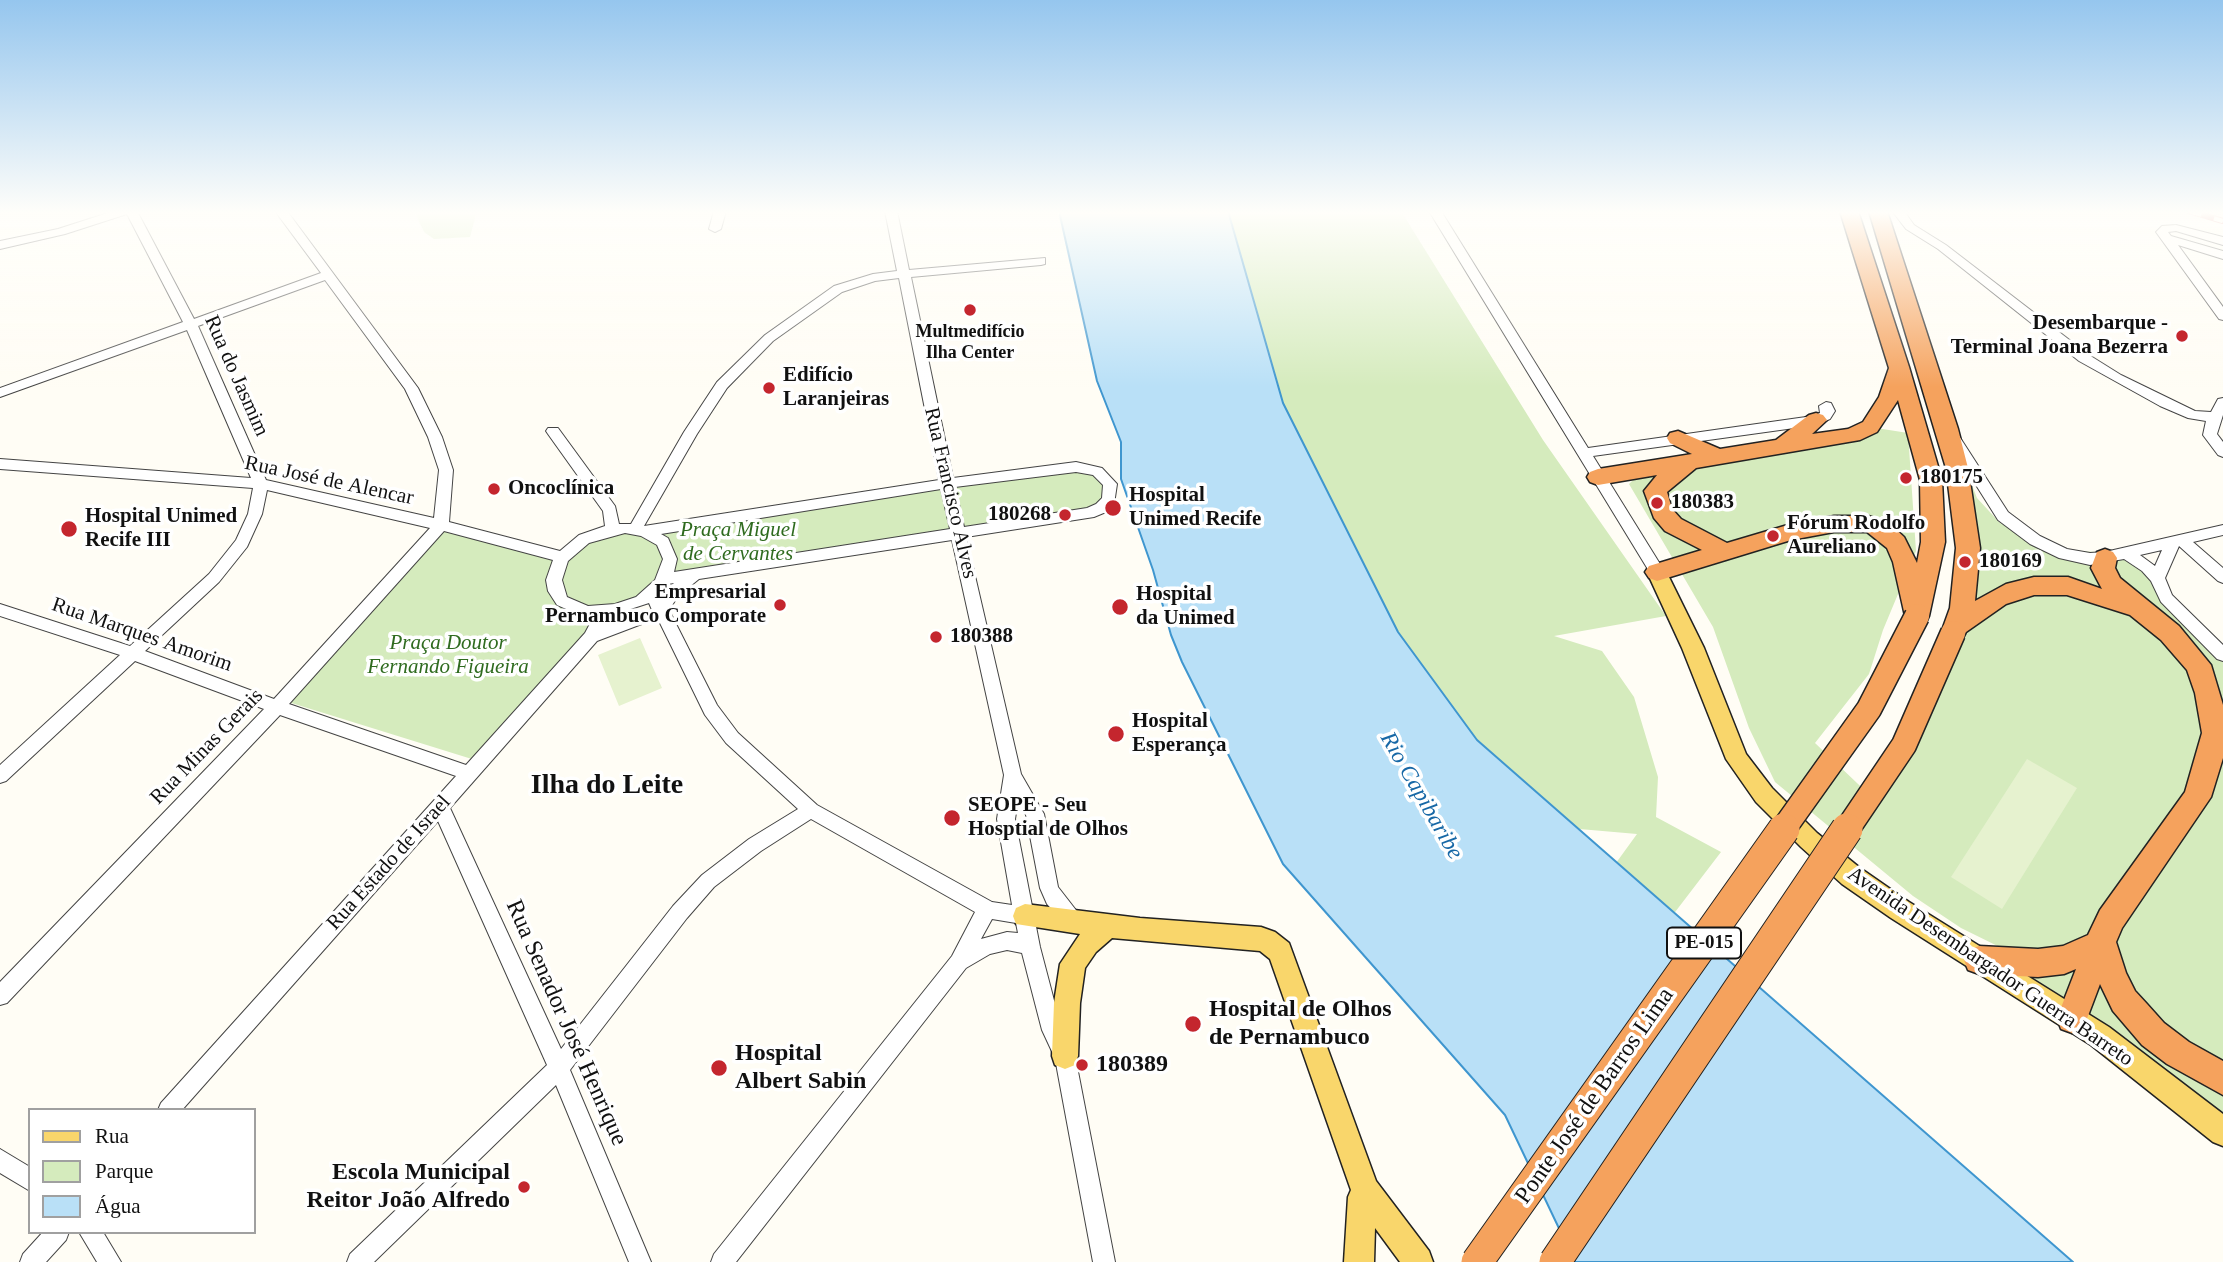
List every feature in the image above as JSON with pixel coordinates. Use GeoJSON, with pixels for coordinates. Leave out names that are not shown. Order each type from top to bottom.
{"type":"FeatureCollection","features":[{"type":"Feature","properties":{"kind":"highway","name":"PE-015"},"geometry":{"type":"LineString","coordinates":[[1868,270],[1931,480],[1933,542],[1917,614]]}},
{"type":"Feature","properties":{"kind":"highway","name":"PE-015"},"geometry":{"type":"LineString","coordinates":[[1555,1262],[1904,745],[1955,629],[1962,608],[1968,548],[1956,468],[1947,429],[1897,270]]}},
{"type":"Feature","properties":{"kind":"highway"},"geometry":{"type":"LineString","coordinates":[[1598,477],[1852,435],[1870,427],[1889,397],[1899,366]]}},
{"type":"Feature","properties":{"kind":"highway"},"geometry":{"type":"LineString","coordinates":[[1782,447],[1821,413]]}},
{"type":"Feature","properties":{"kind":"highway"},"geometry":{"type":"LineString","coordinates":[[1678,438],[1712,459]]}},
{"type":"Feature","properties":{"kind":"highway"},"geometry":{"type":"LineString","coordinates":[[1712,459],[1669,476],[1656,491],[1661,512],[1673,525],[1723,551]]}},
{"type":"Feature","properties":{"kind":"highway"},"geometry":{"type":"LineString","coordinates":[[1657,572],[1723,551],[1828,525],[1854,523],[1880,528],[1896,544],[1905,562],[1917,614]]}},
{"type":"Feature","properties":{"kind":"highway"},"geometry":{"type":"LineString","coordinates":[[2072,1018],[2110,920],[2197,797],[2213,748],[2215,733],[2208,693],[2198,665],[2170,633],[2111,584],[2103,568],[2115,555]]}},
{"type":"Feature","properties":{"kind":"highway"},"geometry":{"type":"LineString","coordinates":[[1955,629],[1982,606],[2014,590],[2050,584],[2092,593],[2149,617]]}},
{"type":"Feature","properties":{"kind":"highway","name":"Ponte José de Barros Lima"},"geometry":{"type":"LineString","coordinates":[[1477,1262],[1870,709],[1917,614]]}},
{"type":"Feature","properties":{"kind":"highway"},"geometry":{"type":"LineString","coordinates":[[1979,960],[2038,963],[2064,960],[2100,942]]}},
{"type":"Feature","properties":{"kind":"highway"},"geometry":{"type":"LineString","coordinates":[[2100,942],[2124,1001],[2153,1034],[2178,1053],[2223,1079]]}},
{"type":"Feature","properties":{"kind":"main road","name":"Avenida Desembargador Guerra Barreto"},"geometry":{"type":"LineString","coordinates":[[1657,572],[1693,648],[1737,759],[1764,795],[1809,840],[1851,876],[2100,1036],[2223,1132]]}},
{"type":"Feature","properties":{"kind":"main road"},"geometry":{"type":"LineString","coordinates":[[1025,916],[1266,940],[1280,951],[1365,1190],[1418,1262]]}},
{"type":"Feature","properties":{"kind":"main road"},"geometry":{"type":"LineString","coordinates":[[1065,1056],[1067,1003],[1073,964],[1087,944],[1108,926]]}},
{"type":"Feature","properties":{"kind":"main road"},"geometry":{"type":"LineString","coordinates":[[1359,1262],[1362,1197],[1365,1190]]}},
{"type":"Feature","properties":{"kind":"street","name":"Rua do Jasmim"},"geometry":{"type":"LineString","coordinates":[[162,270],[190,323],[261,484]]}},
{"type":"Feature","properties":{"kind":"street"},"geometry":{"type":"LineString","coordinates":[[323,270],[411,388],[435,437],[446,470],[441,525]]}},
{"type":"Feature","properties":{"kind":"street","name":"Rua Francisco Alves"},"geometry":{"type":"LineString","coordinates":[[902,270],[947,484],[1013,775],[1035,814],[1049,888],[1054,898],[1076,923]]}},
{"type":"Feature","properties":{"kind":"street"},"geometry":{"type":"LineString","coordinates":[[640,530],[691,432],[722,385],[764,341],[838,289],[873,278],[947,270]]}},
{"type":"Feature","properties":{"kind":"street","name":"Avenida Desembargador Guerra Barreto"},"geometry":{"type":"LineString","coordinates":[[1471,270],[1657,572]]}},
{"type":"Feature","properties":{"kind":"street"},"geometry":{"type":"LineString","coordinates":[[1971,270],[2073,350],[2116,378],[2193,415],[2215,417]]}},
{"type":"Feature","properties":{"kind":"street"},"geometry":{"type":"LineString","coordinates":[[2191,270],[2223,316]]}},
{"type":"Feature","properties":{"kind":"street"},"geometry":{"type":"LineString","coordinates":[[0,393],[327,275]]}},
{"type":"Feature","properties":{"kind":"street"},"geometry":{"type":"LineString","coordinates":[[2210,299],[2223,304]]}},
{"type":"Feature","properties":{"kind":"street"},"geometry":{"type":"LineString","coordinates":[[2223,402],[2210,435],[2223,452]]}},
{"type":"Feature","properties":{"kind":"street"},"geometry":{"type":"LineString","coordinates":[[1583,453],[1821,413]]}},
{"type":"Feature","properties":{"kind":"street"},"geometry":{"type":"LineString","coordinates":[[1947,429],[1990,500],[2021,531],[2064,554],[2090,559],[2223,530]]}},
{"type":"Feature","properties":{"kind":"street"},"geometry":{"type":"LineString","coordinates":[[554,431],[610,510],[613,529]]}},
{"type":"Feature","properties":{"kind":"street","name":"Rua José de Alencar"},"geometry":{"type":"LineString","coordinates":[[0,464],[261,484],[441,525],[562,557]]}},
{"type":"Feature","properties":{"kind":"street"},"geometry":{"type":"LineString","coordinates":[[640,530],[655,535],[668,550],[668,569],[664,579],[651,593],[629,606],[603,612],[573,608],[562,601],[555,591],[556,569],[562,557],[584,539],[613,529],[640,530],[1076,467],[1097,471],[1110,484],[1109,500],[1096,511],[664,579]]}},
{"type":"Feature","properties":{"kind":"street"},"geometry":{"type":"LineString","coordinates":[[0,776],[130,652],[214,578],[242,543],[255,514],[261,484]]}},
{"type":"Feature","properties":{"kind":"street","name":"Rua Minas Gerais"},"geometry":{"type":"LineString","coordinates":[[0,996],[277,707],[441,525]]}},
{"type":"Feature","properties":{"kind":"street"},"geometry":{"type":"LineString","coordinates":[[2177,541],[2223,577]]}},
{"type":"Feature","properties":{"kind":"street"},"geometry":{"type":"LineString","coordinates":[[2157,578],[2177,541]]}},
{"type":"Feature","properties":{"kind":"street"},"geometry":{"type":"LineString","coordinates":[[2115,555],[2147,567],[2157,578],[2166,598],[2223,655]]}},
{"type":"Feature","properties":{"kind":"street"},"geometry":{"type":"LineString","coordinates":[[591,637],[662,613],[673,592],[699,574]]}},
{"type":"Feature","properties":{"kind":"street"},"geometry":{"type":"LineString","coordinates":[[651,593],[710,710],[732,738],[811,810],[936,883],[987,909],[1025,916]]}},
{"type":"Feature","properties":{"kind":"street","name":"Rua Marques Amorim"},"geometry":{"type":"LineString","coordinates":[[0,610],[130,652],[467,773]]}},
{"type":"Feature","properties":{"kind":"street","name":"Rua Estado de Israel"},"geometry":{"type":"LineString","coordinates":[[170,1108],[591,637],[603,612]]}},
{"type":"Feature","properties":{"kind":"street","name":"Rua Francisco Alves"},"geometry":{"type":"LineString","coordinates":[[1013,775],[1006,819],[1030,947],[1052,1030],[1065,1056],[1104,1262]]}},
{"type":"Feature","properties":{"kind":"street","name":"Rua Senador José Henrique"},"geometry":{"type":"LineString","coordinates":[[440,806],[559,1068],[640,1262]]}},
{"type":"Feature","properties":{"kind":"street"},"geometry":{"type":"LineString","coordinates":[[358,1262],[559,1068],[680,912],[708,881],[755,845],[811,810]]}},
{"type":"Feature","properties":{"kind":"street"},"geometry":{"type":"LineString","coordinates":[[722,1262],[959,962],[987,909]]}},
{"type":"Feature","properties":{"kind":"street"},"geometry":{"type":"LineString","coordinates":[[959,962],[986,946],[1007,941],[1030,947]]}},
{"type":"Feature","properties":{"kind":"street"},"geometry":{"type":"LineString","coordinates":[[0,1160],[28,1179]]}},
{"type":"Feature","properties":{"kind":"street"},"geometry":{"type":"LineString","coordinates":[[31,1262],[56,1234]]}},
{"type":"Feature","properties":{"kind":"street"},"geometry":{"type":"LineString","coordinates":[[91,1234],[110,1262]]}},
{"type":"Feature","properties":{"kind":"green space"},"geometry":{"type":"Polygon","coordinates":[[[1236,270],[1438,270],[1543,440],[1666,616],[1554,636],[1602,651],[1634,697],[1658,777],[1656,817],[1721,852],[1669,920],[1608,874],[1637,834],[1568,828],[1445,721],[1298,462],[1236,270]]]}},
{"type":"Feature","properties":{"kind":"green space"},"geometry":{"type":"Polygon","coordinates":[[[1870,427],[1908,433],[1916,551],[1883,630],[1869,674],[1815,743],[1878,803],[1962,608],[1966,470],[1977,498],[2000,523],[2047,545],[2069,551],[2102,552],[2122,549],[2223,655],[2223,1129],[1979,960],[2030,962],[1961,928],[1913,896],[1775,782],[1749,728],[1713,627],[1629,484],[1635,478],[1870,427]]]}},
{"type":"Feature","properties":{"kind":"green space"},"geometry":{"type":"Polygon","coordinates":[[[1074,469],[1093,473],[1105,485],[1103,500],[1094,508],[964,531],[952,485],[1074,469]]]}},
{"type":"Feature","properties":{"kind":"green space","name":"Praça Miguel de Cervantes"},"geometry":{"type":"Polygon","coordinates":[[[944,486],[955,532],[668,577],[655,531],[944,486]]]}},
{"type":"Feature","properties":{"kind":"green space","name":"Praça Doutor Fernando Figueira"},"geometry":{"type":"Polygon","coordinates":[[[441,528],[559,558],[558,599],[599,614],[591,632],[475,760],[285,701],[441,528]]]}},
{"type":"Feature","properties":{"kind":"green space","name":"Praça Miguel de Cervantes"},"geometry":{"type":"Polygon","coordinates":[[[614,530],[656,539],[666,566],[642,597],[617,608],[574,605],[557,586],[564,558],[575,547],[614,530]]]}},
{"type":"Feature","properties":{"kind":"green space"},"geometry":{"type":"Polygon","coordinates":[[[640,638],[662,688],[619,706],[598,655],[640,638]]]}},
{"type":"Feature","properties":{"kind":"green space"},"geometry":{"type":"Polygon","coordinates":[[[2027,759],[2077,788],[2002,909],[1951,877],[2027,759]]]}},
{"type":"Feature","properties":{"kind":"water","name":"Rio Capibaribe"},"geometry":{"type":"Polygon","coordinates":[[[1072,270],[1245,270],[1283,403],[1398,632],[1477,740],[2073,1262],[1575,1262],[1505,1115],[1283,864],[1171,635],[1153,570],[1121,479],[1121,442],[1097,381],[1072,270]]]}},
{"type":"Feature","properties":{"kind":"place","name":"Multmedifício Ilha Center"},"geometry":{"type":"Point","coordinates":[970,310]}},
{"type":"Feature","properties":{"kind":"place","name":"Desembarque - Terminal Joana Bezerra"},"geometry":{"type":"Point","coordinates":[2182,336]}},
{"type":"Feature","properties":{"kind":"place","name":"Edifício Laranjeiras"},"geometry":{"type":"Point","coordinates":[769,388]}},
{"type":"Feature","properties":{"kind":"place","name":"180175"},"geometry":{"type":"Point","coordinates":[1906,478]}},
{"type":"Feature","properties":{"kind":"place","name":"Oncoclínica"},"geometry":{"type":"Point","coordinates":[494,489]}},
{"type":"Feature","properties":{"kind":"place","name":"180383"},"geometry":{"type":"Point","coordinates":[1657,503]}},
{"type":"Feature","properties":{"kind":"place","name":"Hospital Unimed Recife"},"geometry":{"type":"Point","coordinates":[1113,508]}},
{"type":"Feature","properties":{"kind":"place","name":"180268"},"geometry":{"type":"Point","coordinates":[1065,515]}},
{"type":"Feature","properties":{"kind":"place","name":"Hospital Unimed Recife III"},"geometry":{"type":"Point","coordinates":[69,529]}},
{"type":"Feature","properties":{"kind":"place","name":"Fórum Rodolfo Aureliano"},"geometry":{"type":"Point","coordinates":[1773,536]}},
{"type":"Feature","properties":{"kind":"place","name":"180169"},"geometry":{"type":"Point","coordinates":[1965,562]}},
{"type":"Feature","properties":{"kind":"place","name":"Empresarial Pernambuco Comporate"},"geometry":{"type":"Point","coordinates":[780,605]}},
{"type":"Feature","properties":{"kind":"place","name":"Hospital da Unimed"},"geometry":{"type":"Point","coordinates":[1120,607]}},
{"type":"Feature","properties":{"kind":"place","name":"180388"},"geometry":{"type":"Point","coordinates":[936,637]}},
{"type":"Feature","properties":{"kind":"place","name":"Hospital Esperança"},"geometry":{"type":"Point","coordinates":[1116,734]}},
{"type":"Feature","properties":{"kind":"place","name":"SEOPE - Seu Hosptial de Olhos"},"geometry":{"type":"Point","coordinates":[952,818]}},
{"type":"Feature","properties":{"kind":"place","name":"Hospital de Olhos de Pernambuco"},"geometry":{"type":"Point","coordinates":[1193,1024]}},
{"type":"Feature","properties":{"kind":"place","name":"180389"},"geometry":{"type":"Point","coordinates":[1082,1065]}},
{"type":"Feature","properties":{"kind":"place","name":"Hospital Albert Sabin"},"geometry":{"type":"Point","coordinates":[719,1068]}},
{"type":"Feature","properties":{"kind":"place","name":"Escola Municipal Reitor João Alfredo"},"geometry":{"type":"Point","coordinates":[524,1187]}},
{"type":"Feature","properties":{"kind":"district","name":"Ilha do Leite"},"geometry":{"type":"Point","coordinates":[607,786]}}]}
